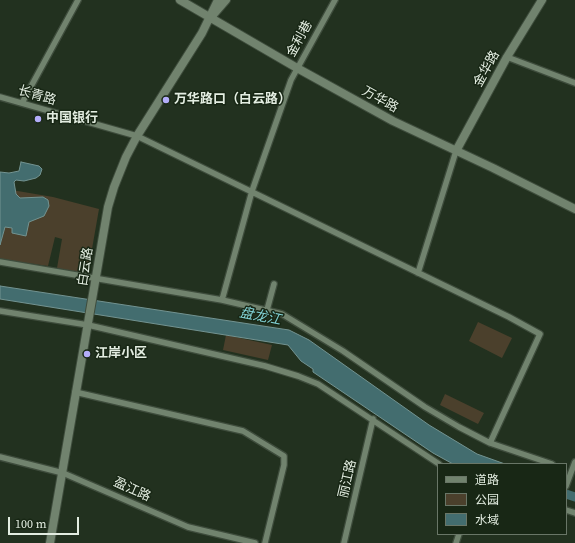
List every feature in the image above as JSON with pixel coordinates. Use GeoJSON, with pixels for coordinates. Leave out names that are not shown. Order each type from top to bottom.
{"type":"FeatureCollection","features":[{"type":"Feature","properties":{"kind":"street"},"geometry":{"type":"LineString","coordinates":[[22,103],[78,0]]}},
{"type":"Feature","properties":{"kind":"street","name":"万华路"},"geometry":{"type":"LineString","coordinates":[[180,0],[297,68],[393,121],[575,210]]}},
{"type":"Feature","properties":{"kind":"street","name":"白云路"},"geometry":{"type":"LineString","coordinates":[[50,543],[63,473],[75,392],[97,278],[108,207],[126,157],[137,136],[202,33],[218,0]]}},
{"type":"Feature","properties":{"kind":"street","name":"白云路"},"geometry":{"type":"LineString","coordinates":[[209,18],[226,0]]}},
{"type":"Feature","properties":{"kind":"street","name":"金利巷"},"geometry":{"type":"LineString","coordinates":[[222,300],[252,191],[291,80],[335,0]]}},
{"type":"Feature","properties":{"kind":"street","name":"金华路"},"geometry":{"type":"LineString","coordinates":[[456,151],[507,57],[542,0]]}},
{"type":"Feature","properties":{"kind":"street"},"geometry":{"type":"LineString","coordinates":[[507,57],[575,84]]}},
{"type":"Feature","properties":{"kind":"street","name":"长青路"},"geometry":{"type":"LineString","coordinates":[[0,97],[137,136],[252,191],[540,334],[490,443]]}},
{"type":"Feature","properties":{"kind":"street"},"geometry":{"type":"LineString","coordinates":[[418,273],[456,151]]}},
{"type":"Feature","properties":{"kind":"street"},"geometry":{"type":"LineString","coordinates":[[0,262],[222,300],[268,310],[295,321],[343,350],[425,407],[459,427],[490,443],[549,463]]}},
{"type":"Feature","properties":{"kind":"street"},"geometry":{"type":"LineString","coordinates":[[268,310],[274,284]]}},
{"type":"Feature","properties":{"kind":"street"},"geometry":{"type":"LineString","coordinates":[[0,311],[89,321],[298,376],[318,384],[438,463]]}},
{"type":"Feature","properties":{"kind":"street"},"geometry":{"type":"LineString","coordinates":[[75,392],[243,431],[284,456],[284,464],[265,543]]}},
{"type":"Feature","properties":{"kind":"street","name":"丽江路"},"geometry":{"type":"LineString","coordinates":[[344,543],[373,419]]}},
{"type":"Feature","properties":{"kind":"street","name":"盈江路"},"geometry":{"type":"LineString","coordinates":[[0,457],[63,473],[188,527],[236,541],[255,543]]}},
{"type":"Feature","properties":{"kind":"street"},"geometry":{"type":"LineString","coordinates":[[567,483],[575,462]]}},
{"type":"Feature","properties":{"kind":"green space"},"geometry":{"type":"Polygon","coordinates":[[[0,188],[53,197],[99,209],[89,266],[82,273],[57,268],[62,239],[55,237],[48,266],[0,259],[0,188]]]}},
{"type":"Feature","properties":{"kind":"green space"},"geometry":{"type":"Polygon","coordinates":[[[478,322],[512,338],[502,358],[469,341],[478,322]]]}},
{"type":"Feature","properties":{"kind":"green space"},"geometry":{"type":"Polygon","coordinates":[[[226,335],[272,345],[268,360],[223,350],[226,335]]]}},
{"type":"Feature","properties":{"kind":"green space"},"geometry":{"type":"Polygon","coordinates":[[[445,394],[484,413],[478,424],[440,405],[445,394]]]}},
{"type":"Feature","properties":{"kind":"water"},"geometry":{"type":"Polygon","coordinates":[[[21,162],[39,166],[42,169],[40,175],[36,178],[24,181],[16,180],[14,182],[16,194],[20,198],[43,197],[48,200],[49,206],[44,216],[29,222],[26,236],[12,233],[12,228],[5,227],[0,245],[0,172],[9,173],[19,171],[21,162]]]}},
{"type":"Feature","properties":{"kind":"water"},"geometry":{"type":"Polygon","coordinates":[[[0,286],[289,330],[309,340],[429,425],[477,454],[502,463],[451,463],[433,453],[313,372],[313,369],[301,361],[288,345],[0,299],[0,286]]]}},
{"type":"Feature","properties":{"kind":"waterway","name":"盘龙江"},"geometry":{"type":"LineString","coordinates":[[567,494],[575,497]]}},
{"type":"Feature","properties":{"kind":"place","name":"万华路口（白云路）"},"geometry":{"type":"Point","coordinates":[166,100]}},
{"type":"Feature","properties":{"kind":"place","name":"中国银行"},"geometry":{"type":"Point","coordinates":[38,119]}},
{"type":"Feature","properties":{"kind":"place","name":"江岸小区"},"geometry":{"type":"Point","coordinates":[87,354]}}]}
